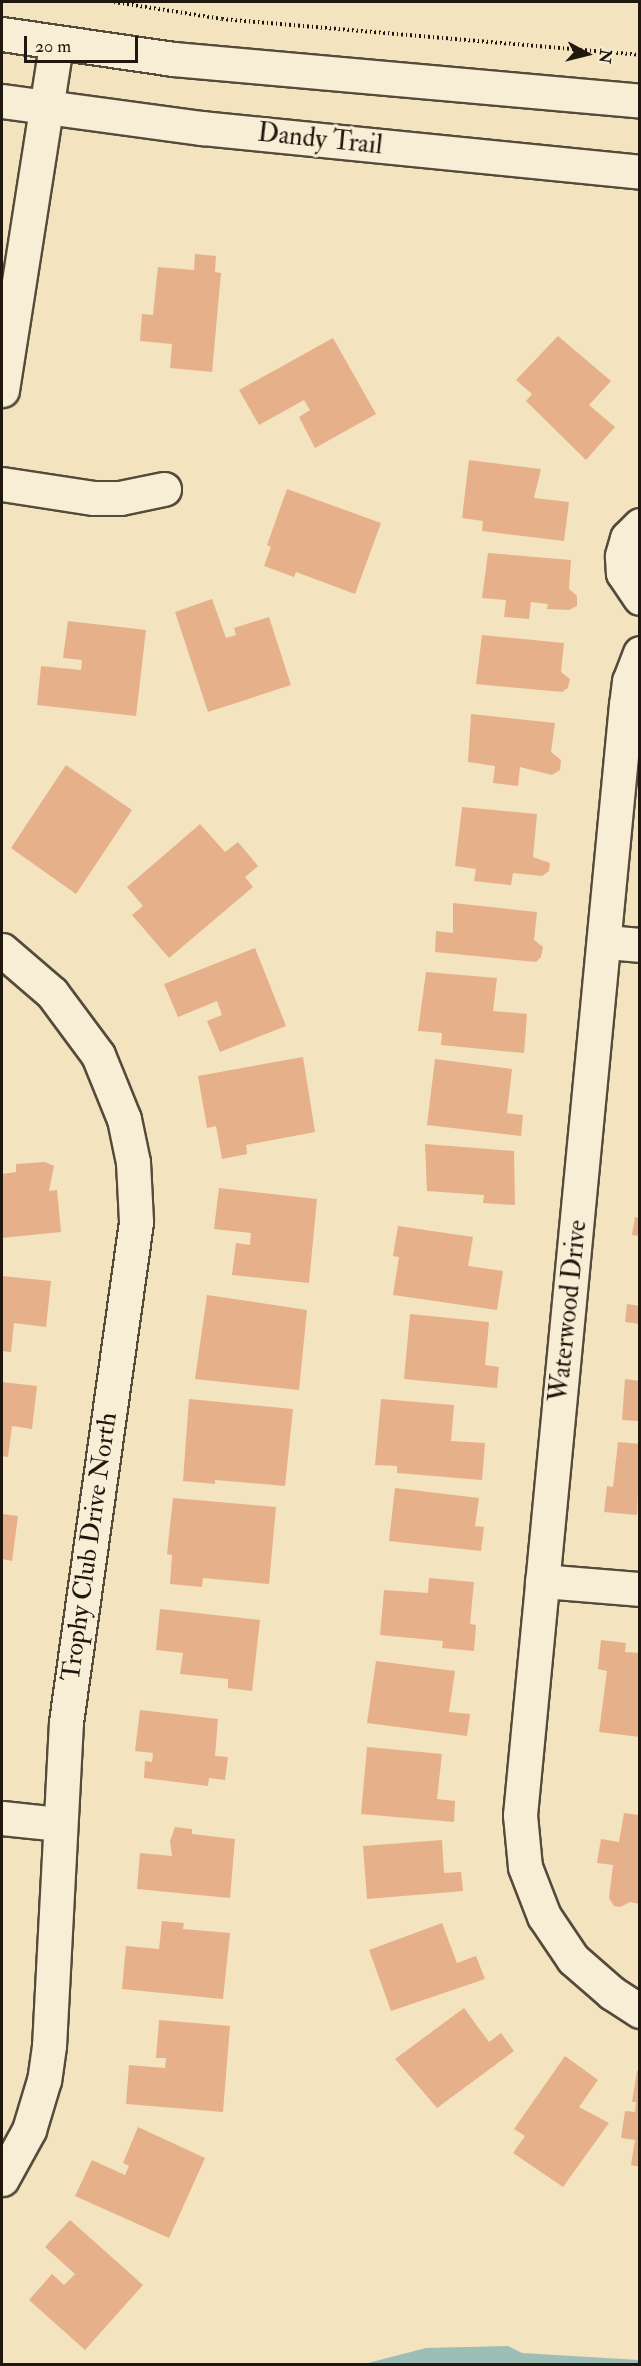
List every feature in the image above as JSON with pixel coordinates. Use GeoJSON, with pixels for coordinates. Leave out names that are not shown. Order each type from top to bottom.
{"type":"FeatureCollection","features":[{"type":"Feature","properties":{"kind":"street"},"geometry":{"type":"LineString","coordinates":[[2,34],[56,45],[639,101]]}},
{"type":"Feature","properties":{"kind":"street"},"geometry":{"type":"LineString","coordinates":[[2,390],[56,45]]}},
{"type":"Feature","properties":{"kind":"street","name":"Dandy Trail"},"geometry":{"type":"LineString","coordinates":[[2,101],[46,109],[639,172]]}},
{"type":"Feature","properties":{"kind":"street"},"geometry":{"type":"LineString","coordinates":[[2,484],[94,498],[137,495],[164,489]]}},
{"type":"Feature","properties":{"kind":"street"},"geometry":{"type":"LineString","coordinates":[[639,525],[627,538],[622,556],[623,573],[639,598]]}},
{"type":"Feature","properties":{"kind":"street","name":"Waterwood Drive"},"geometry":{"type":"LineString","coordinates":[[639,653],[629,681],[626,704],[606,942],[542,1581],[521,1832],[525,1867],[544,1916],[573,1959],[612,1993],[639,2011]]}},
{"type":"Feature","properties":{"kind":"street"},"geometry":{"type":"LineString","coordinates":[[606,942],[639,945]]}},
{"type":"Feature","properties":{"kind":"street","name":"Trophy Club Drive North"},"geometry":{"type":"LineString","coordinates":[[2,950],[52,993],[94,1047],[124,1119],[134,1170],[136,1222],[66,1722],[44,2080],[29,2130],[2,2179]]}},
{"type":"Feature","properties":{"kind":"street"},"geometry":{"type":"LineString","coordinates":[[542,1581],[639,1589]]}},
{"type":"Feature","properties":{"kind":"street"},"geometry":{"type":"LineString","coordinates":[[2,1818],[58,1824]]}},
{"type":"Feature","properties":{"kind":"path"},"geometry":{"type":"LineString","coordinates":[[114,2],[222,19],[639,55]]}},
{"type":"Feature","properties":{"kind":"water"},"geometry":{"type":"Polygon","coordinates":[[[508,2346],[522,2353],[639,2360],[639,2364],[364,2364],[426,2348],[508,2346]]]}},
{"type":"Feature","properties":{"kind":"building"},"geometry":{"type":"Polygon","coordinates":[[[195,254],[216,256],[215,272],[221,273],[212,372],[170,368],[172,344],[140,341],[142,314],[153,315],[158,267],[194,270],[195,254]]]}},
{"type":"Feature","properties":{"kind":"building"},"geometry":{"type":"Polygon","coordinates":[[[558,336],[611,381],[589,405],[615,427],[586,460],[526,401],[532,394],[516,380],[558,336]]]}},
{"type":"Feature","properties":{"kind":"building"},"geometry":{"type":"Polygon","coordinates":[[[333,338],[376,414],[315,448],[299,417],[310,410],[304,400],[259,425],[239,390],[333,338]]]}},
{"type":"Feature","properties":{"kind":"building"},"geometry":{"type":"Polygon","coordinates":[[[469,460],[541,469],[534,498],[569,502],[564,541],[482,531],[483,521],[462,518],[469,460]]]}},
{"type":"Feature","properties":{"kind":"building"},"geometry":{"type":"Polygon","coordinates":[[[287,489],[381,523],[355,594],[296,572],[294,577],[264,566],[271,547],[267,545],[287,489]]]}},
{"type":"Feature","properties":{"kind":"building"},"geometry":{"type":"Polygon","coordinates":[[[488,553],[571,560],[569,589],[577,596],[577,606],[569,610],[547,609],[548,604],[531,602],[529,619],[504,617],[506,600],[482,598],[488,553]]]}},
{"type":"Feature","properties":{"kind":"building"},"geometry":{"type":"Polygon","coordinates":[[[212,599],[226,638],[236,635],[234,628],[269,617],[291,685],[208,712],[175,612],[212,599]]]}},
{"type":"Feature","properties":{"kind":"building"},"geometry":{"type":"Polygon","coordinates":[[[68,621],[146,630],[136,716],[37,705],[41,666],[81,670],[82,660],[63,658],[68,621]]]}},
{"type":"Feature","properties":{"kind":"building"},"geometry":{"type":"Polygon","coordinates":[[[482,635],[564,643],[561,672],[570,679],[568,688],[562,692],[476,684],[482,635]]]}},
{"type":"Feature","properties":{"kind":"building"},"geometry":{"type":"Polygon","coordinates":[[[471,714],[555,723],[551,752],[561,760],[560,770],[552,775],[520,767],[518,786],[493,783],[495,766],[468,762],[471,714]]]}},
{"type":"Feature","properties":{"kind":"building"},"geometry":{"type":"Polygon","coordinates":[[[66,765],[132,810],[76,894],[11,848],[66,765]]]}},
{"type":"Feature","properties":{"kind":"building"},"geometry":{"type":"Polygon","coordinates":[[[462,807],[537,814],[533,857],[550,863],[549,871],[542,876],[513,873],[511,885],[474,881],[476,869],[455,866],[462,807]]]}},
{"type":"Feature","properties":{"kind":"building"},"geometry":{"type":"Polygon","coordinates":[[[200,824],[225,852],[238,842],[258,866],[245,877],[253,887],[169,958],[132,915],[143,906],[127,887],[200,824]]]}},
{"type":"Feature","properties":{"kind":"building"},"geometry":{"type":"Polygon","coordinates":[[[453,903],[537,912],[534,940],[543,947],[541,957],[536,962],[435,952],[436,931],[453,933],[453,903]]]}},
{"type":"Feature","properties":{"kind":"building"},"geometry":{"type":"Polygon","coordinates":[[[255,948],[286,1026],[220,1052],[207,1021],[222,1015],[217,1001],[178,1017],[164,984],[255,948]]]}},
{"type":"Feature","properties":{"kind":"building"},"geometry":{"type":"Polygon","coordinates":[[[426,972],[497,978],[493,1011],[527,1014],[524,1053],[441,1045],[442,1033],[418,1031],[426,972]]]}},
{"type":"Feature","properties":{"kind":"building"},"geometry":{"type":"Polygon","coordinates":[[[303,1057],[315,1132],[246,1145],[247,1154],[222,1159],[216,1126],[207,1128],[198,1076],[303,1057]]]}},
{"type":"Feature","properties":{"kind":"building"},"geometry":{"type":"Polygon","coordinates":[[[435,1059],[512,1069],[507,1113],[523,1115],[521,1136],[427,1125],[435,1059]]]}},
{"type":"Feature","properties":{"kind":"building"},"geometry":{"type":"Polygon","coordinates":[[[425,1144],[514,1151],[515,1205],[483,1203],[484,1195],[427,1191],[425,1144]]]}},
{"type":"Feature","properties":{"kind":"building"},"geometry":{"type":"Polygon","coordinates":[[[45,1162],[54,1166],[49,1191],[57,1190],[61,1232],[2,1238],[2,1174],[16,1172],[16,1164],[45,1162]]]}},
{"type":"Feature","properties":{"kind":"building"},"geometry":{"type":"Polygon","coordinates":[[[219,1188],[317,1199],[309,1283],[232,1275],[236,1243],[250,1245],[251,1233],[214,1229],[219,1188]]]}},
{"type":"Feature","properties":{"kind":"building"},"geometry":{"type":"Polygon","coordinates":[[[635,1217],[640,1218],[640,1236],[632,1235],[635,1217]]]}},
{"type":"Feature","properties":{"kind":"building"},"geometry":{"type":"Polygon","coordinates":[[[398,1226],[473,1237],[468,1266],[503,1271],[497,1310],[393,1295],[399,1257],[393,1256],[398,1226]]]}},
{"type":"Feature","properties":{"kind":"building"},"geometry":{"type":"Polygon","coordinates":[[[2,1276],[51,1281],[46,1327],[14,1323],[11,1352],[2,1351],[2,1276]]]}},
{"type":"Feature","properties":{"kind":"building"},"geometry":{"type":"Polygon","coordinates":[[[207,1295],[307,1310],[299,1390],[195,1379],[207,1295]]]}},
{"type":"Feature","properties":{"kind":"building"},"geometry":{"type":"Polygon","coordinates":[[[627,1304],[640,1306],[640,1324],[625,1322],[627,1304]]]}},
{"type":"Feature","properties":{"kind":"building"},"geometry":{"type":"Polygon","coordinates":[[[410,1314],[489,1322],[485,1365],[499,1367],[497,1388],[404,1379],[410,1314]]]}},
{"type":"Feature","properties":{"kind":"building"},"geometry":{"type":"Polygon","coordinates":[[[625,1379],[640,1381],[640,1421],[622,1420],[625,1379]]]}},
{"type":"Feature","properties":{"kind":"building"},"geometry":{"type":"Polygon","coordinates":[[[2,1382],[37,1386],[32,1429],[12,1426],[8,1457],[2,1456],[2,1382]]]}},
{"type":"Feature","properties":{"kind":"building"},"geometry":{"type":"Polygon","coordinates":[[[189,1399],[293,1409],[285,1486],[215,1480],[215,1484],[183,1481],[189,1399]]]}},
{"type":"Feature","properties":{"kind":"building"},"geometry":{"type":"Polygon","coordinates":[[[381,1399],[454,1405],[451,1441],[485,1443],[482,1480],[397,1473],[397,1466],[375,1465],[381,1399]]]}},
{"type":"Feature","properties":{"kind":"building"},"geometry":{"type":"Polygon","coordinates":[[[618,1442],[640,1444],[637,1515],[604,1512],[607,1486],[613,1487],[618,1442]]]}},
{"type":"Feature","properties":{"kind":"building"},"geometry":{"type":"Polygon","coordinates":[[[395,1488],[479,1498],[475,1526],[484,1527],[481,1551],[389,1541],[395,1488]]]}},
{"type":"Feature","properties":{"kind":"building"},"geometry":{"type":"Polygon","coordinates":[[[173,1498],[276,1507],[269,1584],[203,1578],[202,1587],[170,1584],[172,1555],[167,1554],[173,1498]]]}},
{"type":"Feature","properties":{"kind":"building"},"geometry":{"type":"Polygon","coordinates":[[[2,1514],[18,1516],[12,1561],[2,1559],[2,1514]]]}},
{"type":"Feature","properties":{"kind":"building"},"geometry":{"type":"Polygon","coordinates":[[[429,1578],[474,1582],[470,1624],[476,1625],[474,1651],[442,1648],[443,1641],[380,1635],[384,1590],[428,1593],[429,1578]]]}},
{"type":"Feature","properties":{"kind":"building"},"geometry":{"type":"Polygon","coordinates":[[[160,1609],[260,1620],[252,1691],[228,1688],[228,1679],[180,1674],[183,1653],[156,1650],[160,1609]]]}},
{"type":"Feature","properties":{"kind":"building"},"geometry":{"type":"Polygon","coordinates":[[[601,1640],[626,1643],[625,1652],[640,1653],[640,1737],[599,1732],[607,1671],[598,1669],[601,1640]]]}},
{"type":"Feature","properties":{"kind":"building"},"geometry":{"type":"Polygon","coordinates":[[[376,1661],[455,1671],[449,1712],[470,1714],[467,1736],[367,1723],[376,1661]]]}},
{"type":"Feature","properties":{"kind":"building"},"geometry":{"type":"Polygon","coordinates":[[[140,1710],[218,1719],[215,1756],[228,1757],[225,1780],[209,1778],[208,1786],[144,1778],[145,1761],[152,1762],[153,1753],[135,1751],[140,1710]]]}},
{"type":"Feature","properties":{"kind":"building"},"geometry":{"type":"Polygon","coordinates":[[[367,1747],[442,1754],[437,1799],[455,1801],[454,1822],[361,1814],[367,1747]]]}},
{"type":"Feature","properties":{"kind":"building"},"geometry":{"type":"Polygon","coordinates":[[[624,1813],[640,1815],[640,1904],[630,1902],[620,1907],[614,1906],[609,1898],[613,1865],[597,1863],[601,1839],[619,1842],[624,1813]]]}},
{"type":"Feature","properties":{"kind":"building"},"geometry":{"type":"Polygon","coordinates":[[[175,1827],[192,1829],[192,1834],[235,1839],[230,1898],[137,1889],[140,1853],[172,1856],[170,1841],[175,1827]]]}},
{"type":"Feature","properties":{"kind":"building"},"geometry":{"type":"Polygon","coordinates":[[[442,1840],[444,1873],[461,1872],[463,1891],[367,1899],[363,1846],[442,1840]]]}},
{"type":"Feature","properties":{"kind":"building"},"geometry":{"type":"Polygon","coordinates":[[[162,1921],[184,1923],[183,1929],[230,1933],[223,1999],[122,1989],[126,1946],[159,1949],[162,1921]]]}},
{"type":"Feature","properties":{"kind":"building"},"geometry":{"type":"Polygon","coordinates":[[[442,1923],[457,1963],[476,1956],[485,1979],[391,2011],[369,1950],[442,1923]]]}},
{"type":"Feature","properties":{"kind":"building"},"geometry":{"type":"Polygon","coordinates":[[[464,2008],[489,2042],[501,2033],[514,2051],[437,2108],[395,2059],[464,2008]]]}},
{"type":"Feature","properties":{"kind":"building"},"geometry":{"type":"Polygon","coordinates":[[[159,2020],[230,2026],[223,2112],[126,2104],[129,2065],[165,2068],[166,2058],[156,2058],[159,2020]]]}},
{"type":"Feature","properties":{"kind":"building"},"geometry":{"type":"Polygon","coordinates":[[[565,2056],[598,2080],[579,2107],[609,2123],[563,2187],[513,2153],[525,2136],[514,2129],[565,2056]]]}},
{"type":"Feature","properties":{"kind":"building"},"geometry":{"type":"Polygon","coordinates":[[[637,2071],[640,2071],[640,2167],[631,2165],[635,2140],[621,2138],[625,2111],[635,2112],[636,2102],[632,2102],[637,2071]]]}},
{"type":"Feature","properties":{"kind":"building"},"geometry":{"type":"Polygon","coordinates":[[[138,2127],[205,2158],[169,2238],[75,2196],[92,2160],[125,2175],[129,2166],[123,2163],[138,2127]]]}},
{"type":"Feature","properties":{"kind":"building"},"geometry":{"type":"Polygon","coordinates":[[[70,2220],[143,2285],[85,2350],[29,2300],[52,2274],[64,2285],[75,2274],[45,2247],[70,2220]]]}}]}
